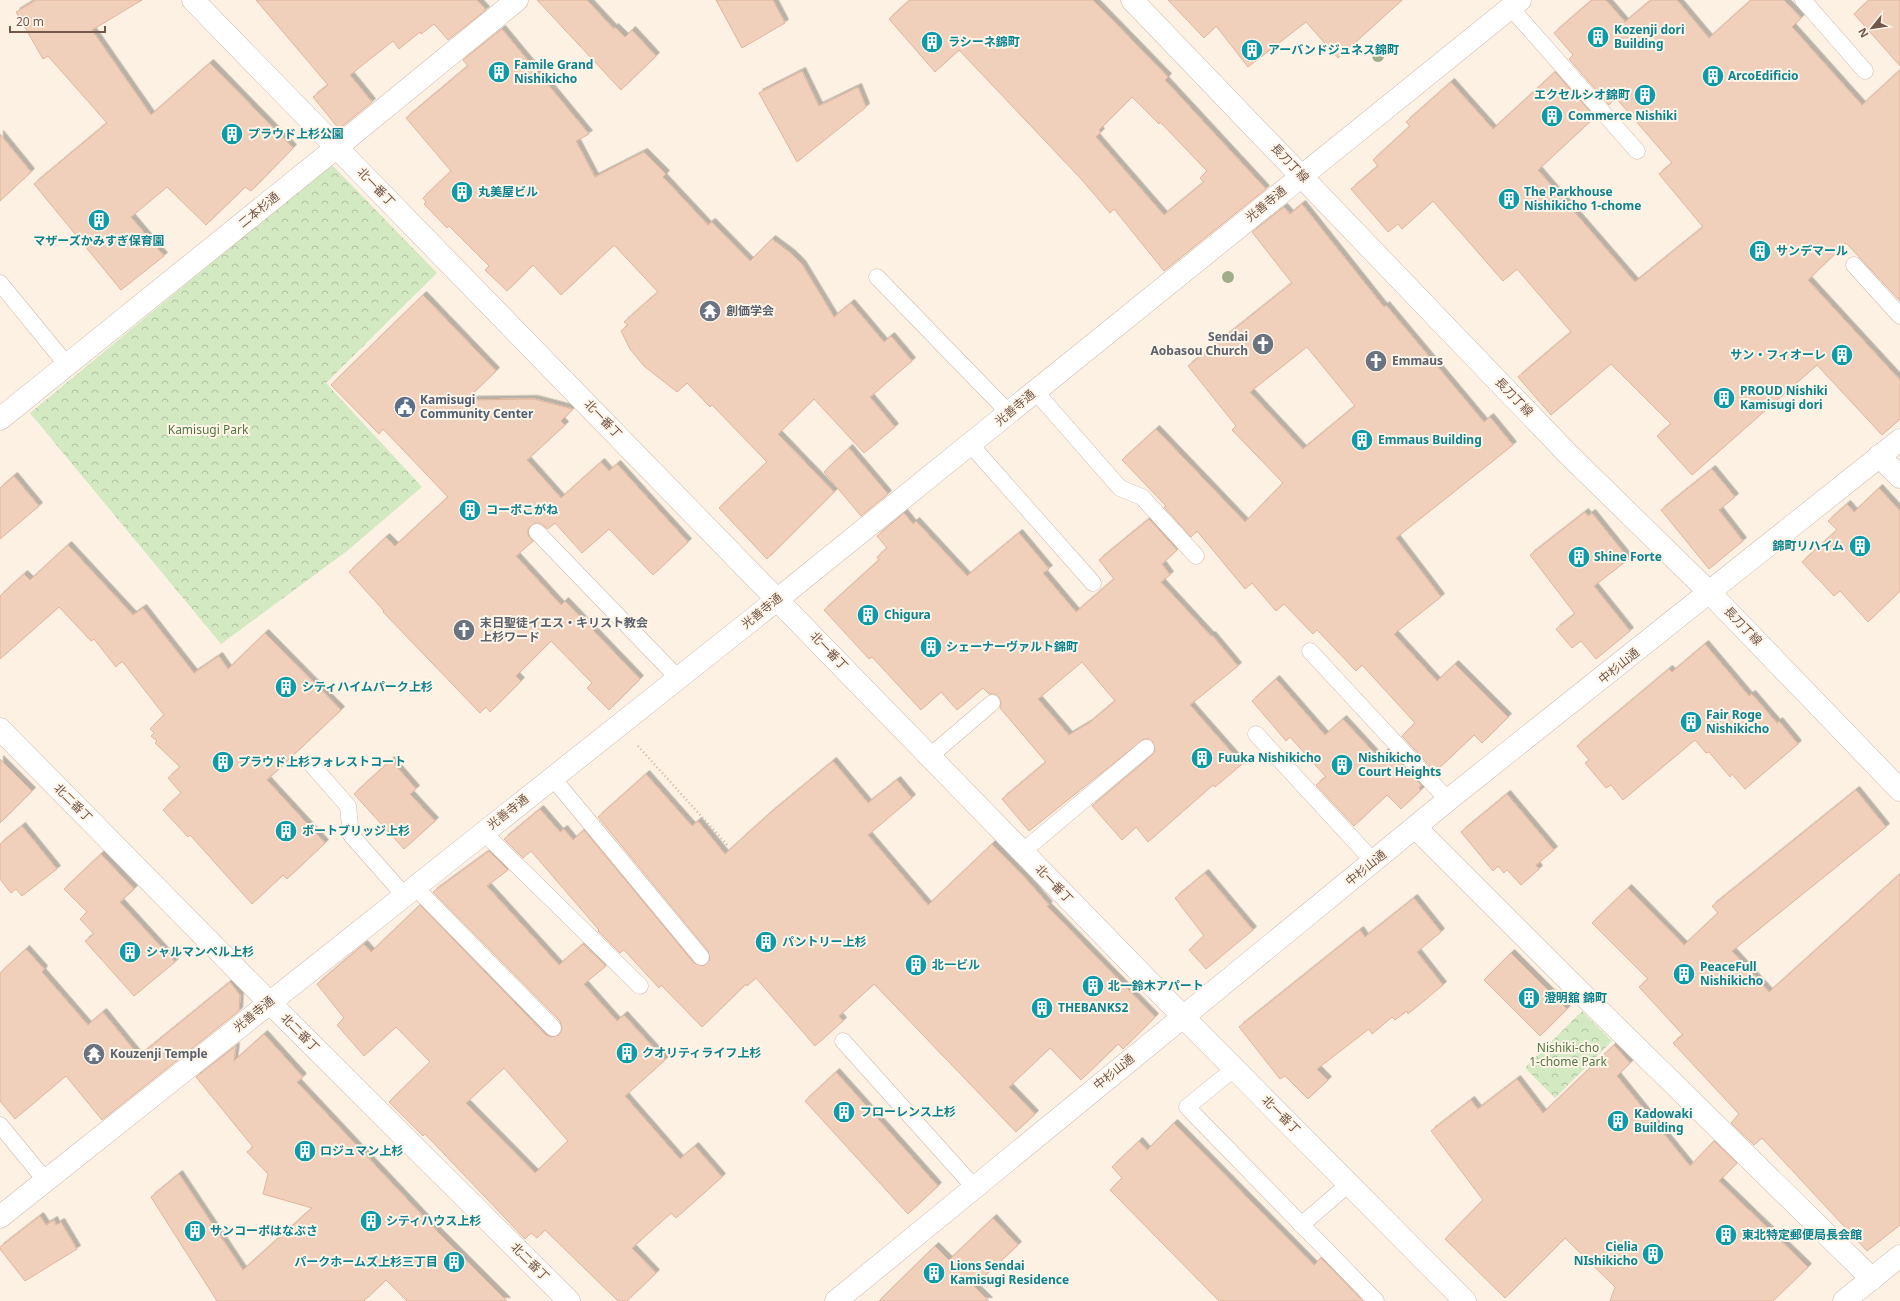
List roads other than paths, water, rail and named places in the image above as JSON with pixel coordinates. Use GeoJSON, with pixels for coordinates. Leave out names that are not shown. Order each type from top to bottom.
{"type":"FeatureCollection","features":[{"type":"Feature","properties":{"kind":"street","name":"北一番丁"},"geometry":{"type":"LineString","coordinates":[[193,0],[778,599],[1022,852],[1461,1300]]}},
{"type":"Feature","properties":{"kind":"street","name":"二本杉通"},"geometry":{"type":"LineString","coordinates":[[0,419],[517,0]]}},
{"type":"Feature","properties":{"kind":"street","name":"長刀丁線"},"geometry":{"type":"LineString","coordinates":[[1132,0],[1302,175],[1572,458],[1710,593],[1900,790]]}},
{"type":"Feature","properties":{"kind":"street","name":"光善寺通"},"geometry":{"type":"LineString","coordinates":[[0,1217],[778,599],[1515,4]]}},
{"type":"Feature","properties":{"kind":"street","name":"中杉山通"},"geometry":{"type":"LineString","coordinates":[[836,1301],[1183,1015],[1416,828],[1448,800],[1710,593],[1900,440]]}},
{"type":"Feature","properties":{"kind":"street"},"geometry":{"type":"LineString","coordinates":[[1879,456],[1900,477]]}},
{"type":"Feature","properties":{"kind":"street","name":"北二番丁"},"geometry":{"type":"LineString","coordinates":[[0,729],[269,1002],[569,1301]]}},
{"type":"Feature","properties":{"kind":"street"},"geometry":{"type":"LineString","coordinates":[[1416,828],[1560,973],[1872,1279]]}},
{"type":"Feature","properties":{"kind":"street"},"geometry":{"type":"LineString","coordinates":[[1849,1300],[1900,1256]]}},
{"type":"Feature","properties":{"kind":"lane"},"geometry":{"type":"LineString","coordinates":[[1803,0],[1865,70]]}},
{"type":"Feature","properties":{"kind":"lane"},"geometry":{"type":"LineString","coordinates":[[1515,4],[1638,151]]}},
{"type":"Feature","properties":{"kind":"lane"},"geometry":{"type":"LineString","coordinates":[[1854,265],[1900,316]]}},
{"type":"Feature","properties":{"kind":"lane"},"geometry":{"type":"LineString","coordinates":[[877,277],[1008,413]]}},
{"type":"Feature","properties":{"kind":"lane"},"geometry":{"type":"LineString","coordinates":[[0,283],[67,365]]}},
{"type":"Feature","properties":{"kind":"lane"},"geometry":{"type":"LineString","coordinates":[[1035,391],[1120,488],[1142,497],[1196,556]]}},
{"type":"Feature","properties":{"kind":"lane"},"geometry":{"type":"LineString","coordinates":[[970,444],[1093,583]]}},
{"type":"Feature","properties":{"kind":"lane"},"geometry":{"type":"LineString","coordinates":[[537,532],[678,678]]}},
{"type":"Feature","properties":{"kind":"lane"},"geometry":{"type":"LineString","coordinates":[[1310,651],[1448,800]]}},
{"type":"Feature","properties":{"kind":"lane"},"geometry":{"type":"LineString","coordinates":[[930,756],[992,703]]}},
{"type":"Feature","properties":{"kind":"lane"},"geometry":{"type":"LineString","coordinates":[[1256,734],[1374,862]]}},
{"type":"Feature","properties":{"kind":"lane"},"geometry":{"type":"LineString","coordinates":[[1022,852],[1146,748]]}},
{"type":"Feature","properties":{"kind":"lane"},"geometry":{"type":"LineString","coordinates":[[312,765],[348,806],[351,835],[553,1028]]}},
{"type":"Feature","properties":{"kind":"lane"},"geometry":{"type":"LineString","coordinates":[[552,777],[701,957]]}},
{"type":"Feature","properties":{"kind":"lane"},"geometry":{"type":"LineString","coordinates":[[484,832],[640,986]]}},
{"type":"Feature","properties":{"kind":"lane"},"geometry":{"type":"LineString","coordinates":[[843,1041],[974,1188]]}},
{"type":"Feature","properties":{"kind":"lane"},"geometry":{"type":"LineString","coordinates":[[1235,1068],[1187,1106],[1376,1301]]}},
{"type":"Feature","properties":{"kind":"lane"},"geometry":{"type":"LineString","coordinates":[[0,1125],[46,1181]]}},
{"type":"Feature","properties":{"kind":"lane"},"geometry":{"type":"LineString","coordinates":[[1301,1225],[1349,1184]]}},
{"type":"Feature","properties":{"kind":"place","name":"Kozenji dori Building"},"geometry":{"type":"Point","coordinates":[1598,37]}},
{"type":"Feature","properties":{"kind":"place","name":"ラシーネ錦町"},"geometry":{"type":"Point","coordinates":[932,42]}},
{"type":"Feature","properties":{"kind":"place","name":"アーバンドジュネス錦町"},"geometry":{"type":"Point","coordinates":[1252,50]}},
{"type":"Feature","properties":{"kind":"place","name":"Famile Grand Nishikicho"},"geometry":{"type":"Point","coordinates":[499,72]}},
{"type":"Feature","properties":{"kind":"place","name":"ArcoEdificio"},"geometry":{"type":"Point","coordinates":[1713,76]}},
{"type":"Feature","properties":{"kind":"place","name":"エクセルシオ錦町"},"geometry":{"type":"Point","coordinates":[1645,95]}},
{"type":"Feature","properties":{"kind":"place","name":"Commerce Nishiki"},"geometry":{"type":"Point","coordinates":[1552,116]}},
{"type":"Feature","properties":{"kind":"place","name":"プラウド上杉公園"},"geometry":{"type":"Point","coordinates":[232,134]}},
{"type":"Feature","properties":{"kind":"place","name":"丸美屋ビル"},"geometry":{"type":"Point","coordinates":[462,192]}},
{"type":"Feature","properties":{"kind":"place","name":"The Parkhouse Nishikicho 1-chome"},"geometry":{"type":"Point","coordinates":[1509,199]}},
{"type":"Feature","properties":{"kind":"place","name":"マザーズかみすぎ保育園"},"geometry":{"type":"Point","coordinates":[99,220]}},
{"type":"Feature","properties":{"kind":"place","name":"サンデマール"},"geometry":{"type":"Point","coordinates":[1760,251]}},
{"type":"Feature","properties":{"kind":"place","name":"創価学会"},"geometry":{"type":"Point","coordinates":[710,311]}},
{"type":"Feature","properties":{"kind":"place","name":"Sendai Aobasou Church"},"geometry":{"type":"Point","coordinates":[1263,344]}},
{"type":"Feature","properties":{"kind":"place","name":"サン・フィオーレ"},"geometry":{"type":"Point","coordinates":[1842,355]}},
{"type":"Feature","properties":{"kind":"place","name":"Emmaus"},"geometry":{"type":"Point","coordinates":[1376,361]}},
{"type":"Feature","properties":{"kind":"place","name":"PROUD Nishiki Kamisugi dori"},"geometry":{"type":"Point","coordinates":[1724,398]}},
{"type":"Feature","properties":{"kind":"place","name":"Kamisugi Community Center"},"geometry":{"type":"Point","coordinates":[405,407]}},
{"type":"Feature","properties":{"kind":"place","name":"Emmaus Building"},"geometry":{"type":"Point","coordinates":[1362,440]}},
{"type":"Feature","properties":{"kind":"place","name":"コーポこがね"},"geometry":{"type":"Point","coordinates":[470,510]}},
{"type":"Feature","properties":{"kind":"place","name":"錦町リハイム"},"geometry":{"type":"Point","coordinates":[1860,546]}},
{"type":"Feature","properties":{"kind":"place","name":"Shine Forte"},"geometry":{"type":"Point","coordinates":[1579,557]}},
{"type":"Feature","properties":{"kind":"place","name":"Chigura"},"geometry":{"type":"Point","coordinates":[868,615]}},
{"type":"Feature","properties":{"kind":"place","name":"末日聖徒イエス・キリスト教会 上杉ワード"},"geometry":{"type":"Point","coordinates":[464,630]}},
{"type":"Feature","properties":{"kind":"place","name":"シェーナーヴァルト錦町"},"geometry":{"type":"Point","coordinates":[931,647]}},
{"type":"Feature","properties":{"kind":"place","name":"シティハイムパーク上杉"},"geometry":{"type":"Point","coordinates":[286,687]}},
{"type":"Feature","properties":{"kind":"place","name":"Fair Roge Nishikicho"},"geometry":{"type":"Point","coordinates":[1691,722]}},
{"type":"Feature","properties":{"kind":"place","name":"Fuuka Nishikicho"},"geometry":{"type":"Point","coordinates":[1202,758]}},
{"type":"Feature","properties":{"kind":"place","name":"プラウド上杉フォレストコート"},"geometry":{"type":"Point","coordinates":[223,762]}},
{"type":"Feature","properties":{"kind":"place","name":"Nishikicho Court Heights"},"geometry":{"type":"Point","coordinates":[1342,765]}},
{"type":"Feature","properties":{"kind":"place","name":"ボートブリッジ上杉"},"geometry":{"type":"Point","coordinates":[286,831]}},
{"type":"Feature","properties":{"kind":"place","name":"パントリー上杉"},"geometry":{"type":"Point","coordinates":[766,942]}},
{"type":"Feature","properties":{"kind":"place","name":"シャルマンペル上杉"},"geometry":{"type":"Point","coordinates":[130,952]}},
{"type":"Feature","properties":{"kind":"place","name":"北一ビル"},"geometry":{"type":"Point","coordinates":[916,965]}},
{"type":"Feature","properties":{"kind":"place","name":"PeaceFull Nishikicho"},"geometry":{"type":"Point","coordinates":[1684,974]}},
{"type":"Feature","properties":{"kind":"place","name":"北一鈴木アパート"},"geometry":{"type":"Point","coordinates":[1093,986]}},
{"type":"Feature","properties":{"kind":"place","name":"澄明舘 錦町"},"geometry":{"type":"Point","coordinates":[1529,998]}},
{"type":"Feature","properties":{"kind":"place","name":"THEBANKS2"},"geometry":{"type":"Point","coordinates":[1042,1008]}},
{"type":"Feature","properties":{"kind":"place","name":"クオリティライフ上杉"},"geometry":{"type":"Point","coordinates":[627,1053]}},
{"type":"Feature","properties":{"kind":"place","name":"Kouzenji Temple"},"geometry":{"type":"Point","coordinates":[94,1054]}},
{"type":"Feature","properties":{"kind":"place","name":"フローレンス上杉"},"geometry":{"type":"Point","coordinates":[844,1112]}},
{"type":"Feature","properties":{"kind":"place","name":"Kadowaki Building"},"geometry":{"type":"Point","coordinates":[1618,1121]}},
{"type":"Feature","properties":{"kind":"place","name":"ロジュマン上杉"},"geometry":{"type":"Point","coordinates":[305,1151]}},
{"type":"Feature","properties":{"kind":"place","name":"シティハウス上杉"},"geometry":{"type":"Point","coordinates":[371,1221]}},
{"type":"Feature","properties":{"kind":"place","name":"サンコーポはなぶさ"},"geometry":{"type":"Point","coordinates":[195,1231]}},
{"type":"Feature","properties":{"kind":"place","name":"東北特定郵便局長会館"},"geometry":{"type":"Point","coordinates":[1726,1235]}},
{"type":"Feature","properties":{"kind":"place","name":"Cielia NIshikicho"},"geometry":{"type":"Point","coordinates":[1653,1254]}},
{"type":"Feature","properties":{"kind":"place","name":"パークホームズ上杉三丁目"},"geometry":{"type":"Point","coordinates":[454,1262]}},
{"type":"Feature","properties":{"kind":"place","name":"Lions Sendai Kamisugi Residence"},"geometry":{"type":"Point","coordinates":[934,1273]}},
{"type":"Feature","properties":{"kind":"park label","name":"Kamisugi Park"},"geometry":{"type":"Point","coordinates":[208,430]}},
{"type":"Feature","properties":{"kind":"park label","name":"Nishiki-cho 1-chome Park"},"geometry":{"type":"Point","coordinates":[1568,1055]}}]}
